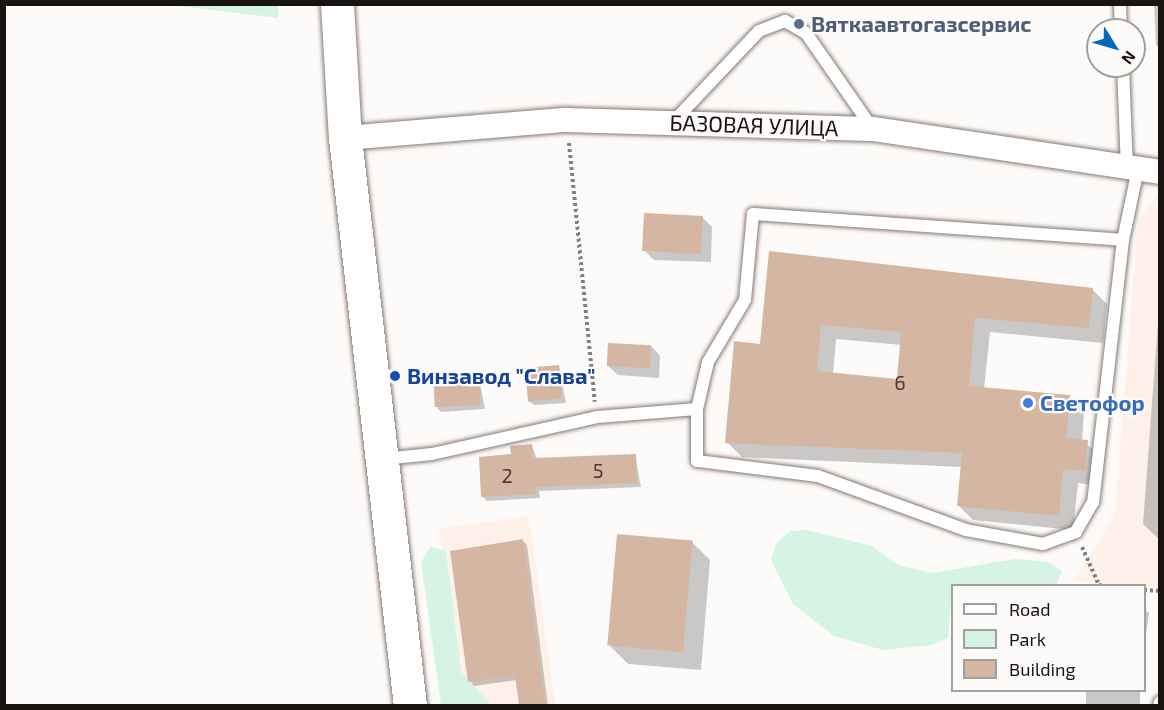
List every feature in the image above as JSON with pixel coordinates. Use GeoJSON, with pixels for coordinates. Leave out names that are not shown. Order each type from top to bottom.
{"type":"FeatureCollection","features":[{"type":"Feature","properties":{"kind":"main road"},"geometry":{"type":"LineString","coordinates":[[338,4],[345,138],[410,705]]}},
{"type":"Feature","properties":{"kind":"street","name":"БАЗОВАЯ УЛИЦА"},"geometry":{"type":"LineString","coordinates":[[345,138],[566,120],[873,129],[1141,169]]}},
{"type":"Feature","properties":{"kind":"lane"},"geometry":{"type":"LineString","coordinates":[[674,122],[759,31],[785,21],[806,33],[873,129]]}},
{"type":"Feature","properties":{"kind":"lane"},"geometry":{"type":"LineString","coordinates":[[1123,240],[753,214],[745,300],[708,362],[697,409],[698,461],[818,476],[966,530],[1043,544],[1076,532],[1093,502],[1123,240],[1141,169],[1125,78]]}},
{"type":"Feature","properties":{"kind":"lane"},"geometry":{"type":"LineString","coordinates":[[383,459],[432,454],[597,417],[697,409]]}},
{"type":"Feature","properties":{"kind":"path"},"geometry":{"type":"LineString","coordinates":[[566,120],[597,417]]}},
{"type":"Feature","properties":{"kind":"path"},"geometry":{"type":"LineString","coordinates":[[1076,532],[1099,584]]}},
{"type":"Feature","properties":{"kind":"shaded area"},"geometry":{"type":"Polygon","coordinates":[[[1156,196],[1160,197],[1159,591],[1146,589],[1146,584],[1100,584],[1074,581],[1115,515],[1138,221],[1156,196]]]}},
{"type":"Feature","properties":{"kind":"shaded area"},"geometry":{"type":"Polygon","coordinates":[[[529,516],[556,705],[464,706],[439,529],[529,516]]]}},
{"type":"Feature","properties":{"kind":"green space"},"geometry":{"type":"Polygon","coordinates":[[[170,5],[278,5],[278,18],[170,5]]]}},
{"type":"Feature","properties":{"kind":"green space"},"geometry":{"type":"Polygon","coordinates":[[[807,530],[872,546],[898,565],[932,573],[1015,559],[1048,562],[1062,571],[1056,584],[951,584],[948,638],[932,645],[883,650],[834,636],[793,604],[771,559],[777,543],[790,531],[807,530]]]}},
{"type":"Feature","properties":{"kind":"green space"},"geometry":{"type":"Polygon","coordinates":[[[431,546],[446,552],[461,672],[491,705],[441,705],[421,562],[431,546]]]}},
{"type":"Feature","properties":{"kind":"building"},"geometry":{"type":"Polygon","coordinates":[[[644,213],[703,216],[701,254],[642,251],[644,213]]]}},
{"type":"Feature","properties":{"kind":"building"},"geometry":{"type":"Polygon","coordinates":[[[769,251],[1093,288],[1089,328],[975,318],[969,386],[1070,395],[1066,438],[1088,440],[1085,471],[1063,469],[1059,516],[957,506],[962,453],[725,443],[734,341],[760,344],[769,251]],[[821,325],[817,371],[897,379],[901,332],[821,325]]]}},
{"type":"Feature","properties":{"kind":"building"},"geometry":{"type":"Polygon","coordinates":[[[608,343],[651,345],[650,368],[607,366],[608,343]]]}},
{"type":"Feature","properties":{"kind":"building"},"geometry":{"type":"Polygon","coordinates":[[[559,365],[562,399],[528,402],[525,368],[559,365]]]}},
{"type":"Feature","properties":{"kind":"building"},"geometry":{"type":"Polygon","coordinates":[[[479,371],[481,405],[435,407],[433,373],[479,371]]]}},
{"type":"Feature","properties":{"kind":"building"},"geometry":{"type":"Polygon","coordinates":[[[532,444],[533,458],[636,454],[637,483],[535,487],[536,494],[481,497],[479,457],[511,454],[510,446],[532,444]]]}},
{"type":"Feature","properties":{"kind":"building"},"geometry":{"type":"Polygon","coordinates":[[[617,534],[693,541],[683,652],[607,646],[617,534]]]}},
{"type":"Feature","properties":{"kind":"building"},"geometry":{"type":"Polygon","coordinates":[[[523,539],[545,705],[519,705],[515,675],[468,682],[450,551],[523,539]]]}},
{"type":"Feature","properties":{"kind":"place","name":"Вяткаавтогазсервис"},"geometry":{"type":"Point","coordinates":[799,24]}},
{"type":"Feature","properties":{"kind":"place","name":"Винзавод \"Слава\""},"geometry":{"type":"Point","coordinates":[395,376]}},
{"type":"Feature","properties":{"kind":"place","name":"Светофор"},"geometry":{"type":"Point","coordinates":[1028,403]}}]}
